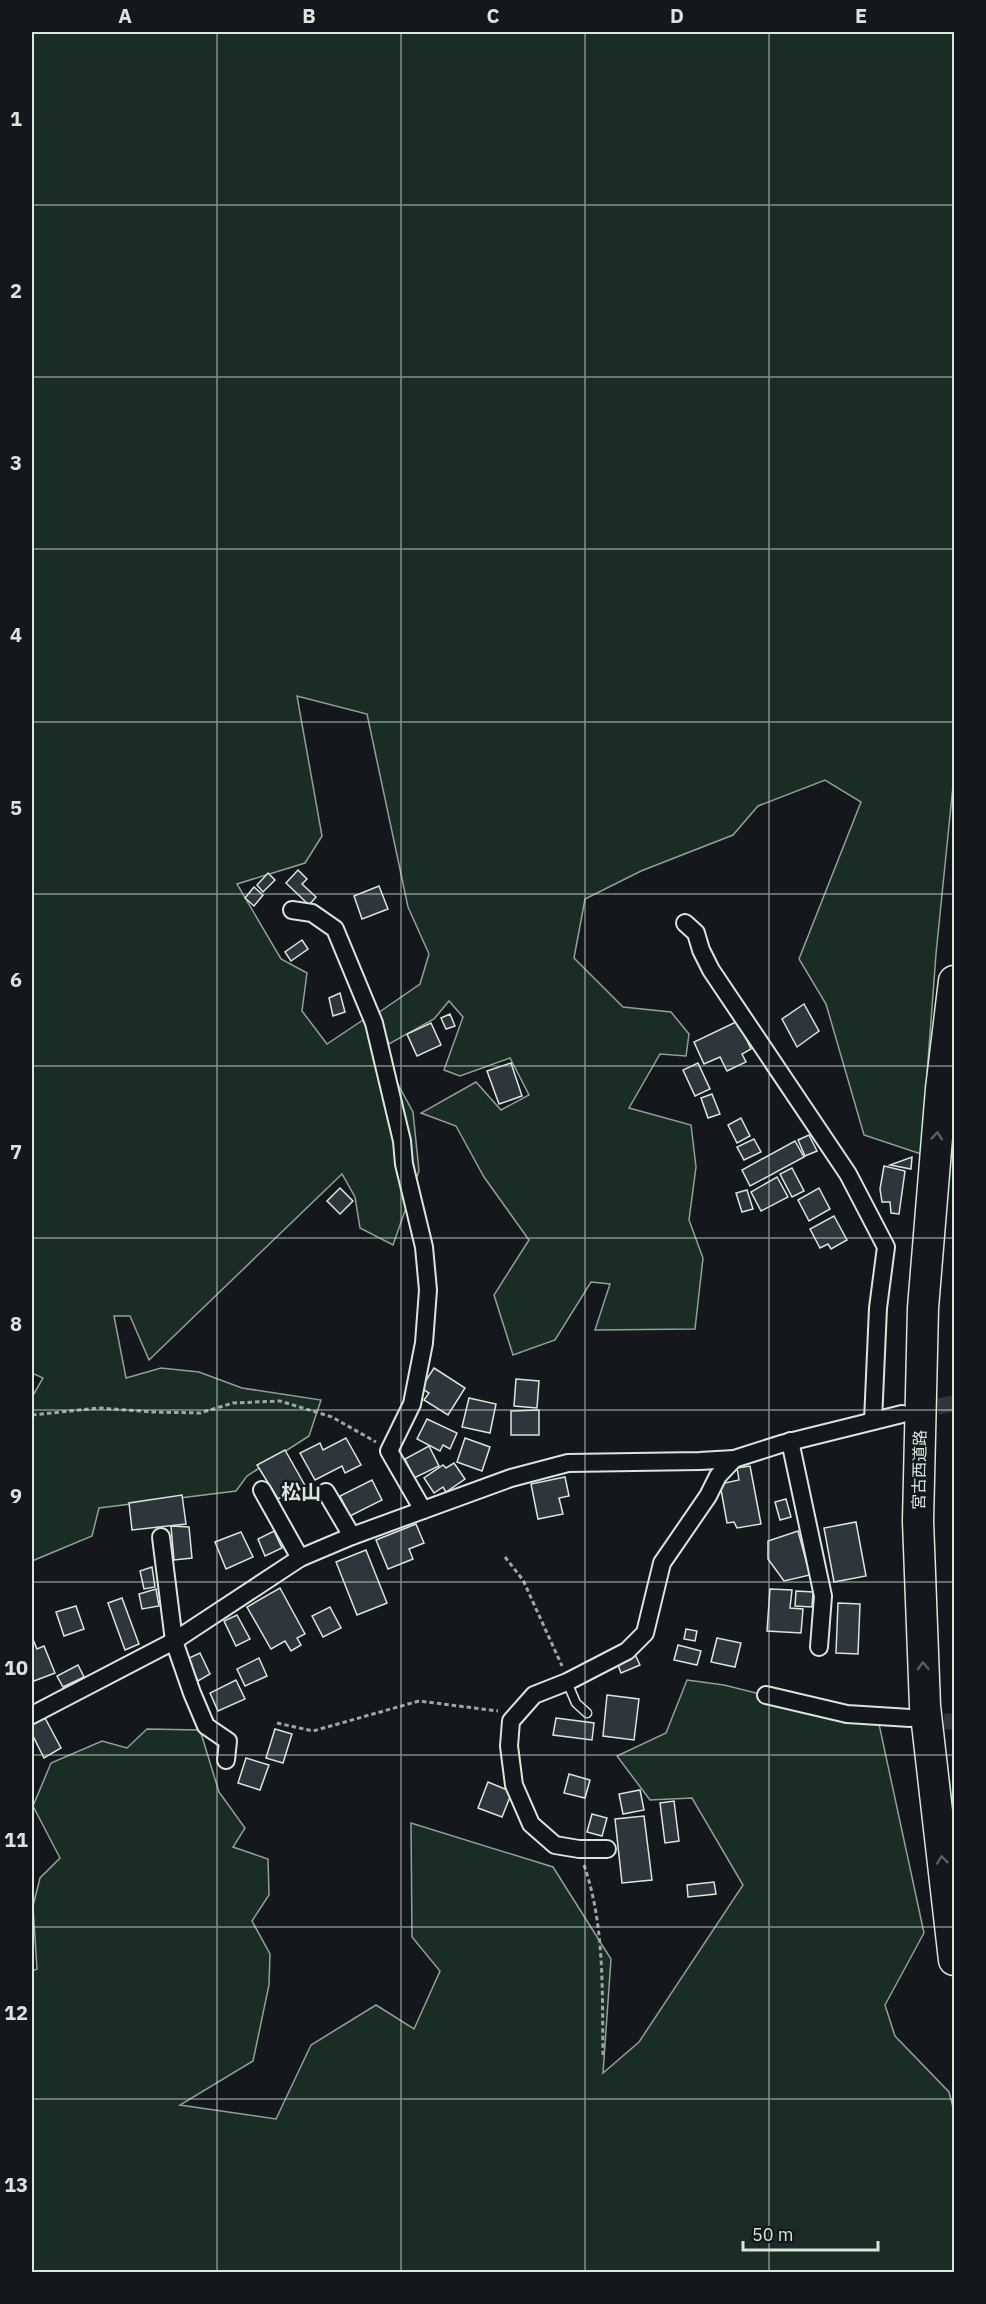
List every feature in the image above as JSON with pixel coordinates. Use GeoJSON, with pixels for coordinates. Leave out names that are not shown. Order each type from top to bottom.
{"type":"FeatureCollection","features":[{"type":"Feature","properties":{"kind":"highway","name":"宮古西道路"},"geometry":{"type":"LineString","coordinates":[[954,981],[940,1089],[923,1308],[918,1521],[925,1706],[954,1960]]}},
{"type":"Feature","properties":{"kind":"highway","name":"宮古西道路"},"geometry":{"type":"LineString","coordinates":[[954,1161],[941,1310],[937,1524],[946,1707],[954,1782]]}},
{"type":"Feature","properties":{"kind":"street"},"geometry":{"type":"LineString","coordinates":[[292,910],[312,913],[335,929],[374,1023],[402,1141],[404,1164],[424,1247],[428,1290],[424,1343],[412,1404],[389,1451],[423,1510]]}},
{"type":"Feature","properties":{"kind":"street"},"geometry":{"type":"LineString","coordinates":[[686,923],[696,933],[711,970],[848,1174],[886,1247],[878,1308],[873,1421]]}},
{"type":"Feature","properties":{"kind":"street"},"geometry":{"type":"LineString","coordinates":[[32,1714],[174,1641],[300,1558],[352,1536],[511,1478],[568,1463],[734,1459],[790,1442],[902,1414]]}},
{"type":"Feature","properties":{"kind":"street"},"geometry":{"type":"LineString","coordinates":[[790,1442],[823,1596],[819,1647]]}},
{"type":"Feature","properties":{"kind":"street"},"geometry":{"type":"LineString","coordinates":[[608,1849],[579,1850],[555,1845],[531,1824],[514,1785],[509,1746],[511,1721],[534,1695],[567,1682],[627,1651],[645,1633],[663,1563],[708,1496],[718,1476],[734,1459]]}},
{"type":"Feature","properties":{"kind":"street"},"geometry":{"type":"LineString","coordinates":[[262,1490],[300,1558]]}},
{"type":"Feature","properties":{"kind":"street"},"geometry":{"type":"LineString","coordinates":[[326,1492],[352,1536]]}},
{"type":"Feature","properties":{"kind":"street"},"geometry":{"type":"LineString","coordinates":[[161,1537],[174,1641],[206,1726],[228,1741],[226,1760]]}},
{"type":"Feature","properties":{"kind":"street"},"geometry":{"type":"LineString","coordinates":[[766,1695],[847,1714],[910,1718]]}},
{"type":"Feature","properties":{"kind":"lane"},"geometry":{"type":"LineString","coordinates":[[567,1682],[576,1703],[587,1713]]}},
{"type":"Feature","properties":{"kind":"path"},"geometry":{"type":"LineString","coordinates":[[32,1415],[99,1408],[200,1413],[233,1403],[280,1401],[332,1417],[364,1433],[389,1451]]}},
{"type":"Feature","properties":{"kind":"path"},"geometry":{"type":"LineString","coordinates":[[505,1557],[523,1580],[559,1656],[567,1682]]}},
{"type":"Feature","properties":{"kind":"path"},"geometry":{"type":"LineString","coordinates":[[278,1723],[313,1731],[419,1701],[518,1713]]}},
{"type":"Feature","properties":{"kind":"path"},"geometry":{"type":"LineString","coordinates":[[579,1850],[593,1892],[602,1977],[603,2055]]}},
{"type":"Feature","properties":{"kind":"green space"},"geometry":{"type":"Polygon","coordinates":[[[32,32],[954,32],[954,776],[936,954],[921,1154],[864,1135],[826,1004],[799,959],[861,802],[825,780],[758,806],[733,835],[641,871],[585,899],[574,958],[623,1007],[671,1012],[689,1034],[686,1056],[660,1054],[629,1108],[691,1125],[696,1167],[689,1220],[703,1258],[695,1329],[595,1330],[610,1284],[591,1282],[555,1340],[513,1355],[494,1295],[529,1240],[484,1177],[456,1126],[421,1113],[476,1082],[501,1110],[529,1095],[510,1058],[460,1076],[444,1070],[463,1017],[449,1001],[434,1019],[389,1044],[378,1013],[420,984],[429,954],[408,907],[367,714],[297,696],[322,836],[305,863],[237,884],[281,959],[307,973],[302,1011],[327,1044],[363,1020],[413,1112],[419,1171],[393,1245],[360,1228],[355,1197],[342,1174],[149,1360],[130,1316],[114,1316],[126,1378],[161,1368],[199,1372],[242,1388],[321,1400],[309,1436],[247,1476],[236,1491],[99,1508],[92,1536],[32,1561],[32,1397],[43,1378],[32,1373],[32,32]]]}},
{"type":"Feature","properties":{"kind":"green space"},"geometry":{"type":"Polygon","coordinates":[[[687,1680],[724,1685],[879,1724],[924,1933],[885,2005],[895,2036],[949,2092],[954,2111],[954,2272],[32,2272],[32,1971],[37,1969],[33,1906],[40,1878],[60,1858],[33,1806],[51,1763],[102,1741],[127,1748],[147,1729],[200,1730],[219,1792],[245,1828],[233,1847],[268,1859],[269,1895],[252,1921],[270,1954],[269,1985],[253,2061],[180,2105],[276,2119],[311,2045],[376,2005],[414,2029],[440,1971],[412,1937],[411,1823],[553,1867],[611,1959],[603,2073],[639,2042],[743,1885],[692,1798],[650,1800],[617,1756],[666,1733],[687,1680]]]}},
{"type":"Feature","properties":{"kind":"building"},"geometry":{"type":"Polygon","coordinates":[[[298,870],[307,879],[302,884],[316,897],[309,905],[286,883],[298,870]]]}},
{"type":"Feature","properties":{"kind":"building"},"geometry":{"type":"Polygon","coordinates":[[[268,873],[275,880],[263,892],[257,885],[268,873]]]}},
{"type":"Feature","properties":{"kind":"building"},"geometry":{"type":"Polygon","coordinates":[[[379,886],[388,909],[362,919],[354,896],[379,886]]]}},
{"type":"Feature","properties":{"kind":"building"},"geometry":{"type":"Polygon","coordinates":[[[254,887],[263,895],[254,906],[245,898],[254,887]]]}},
{"type":"Feature","properties":{"kind":"building"},"geometry":{"type":"Polygon","coordinates":[[[302,940],[308,949],[291,961],[285,952],[302,940]]]}},
{"type":"Feature","properties":{"kind":"building"},"geometry":{"type":"Polygon","coordinates":[[[340,993],[345,1012],[333,1016],[329,998],[340,993]]]}},
{"type":"Feature","properties":{"kind":"building"},"geometry":{"type":"Polygon","coordinates":[[[804,1004],[819,1031],[797,1047],[782,1019],[804,1004]]]}},
{"type":"Feature","properties":{"kind":"building"},"geometry":{"type":"Polygon","coordinates":[[[450,1014],[455,1026],[446,1029],[441,1018],[450,1014]]]}},
{"type":"Feature","properties":{"kind":"building"},"geometry":{"type":"Polygon","coordinates":[[[738,1021],[751,1049],[742,1054],[746,1062],[727,1071],[720,1057],[704,1064],[694,1042],[738,1021]]]}},
{"type":"Feature","properties":{"kind":"building"},"geometry":{"type":"Polygon","coordinates":[[[431,1023],[441,1045],[417,1056],[407,1034],[431,1023]]]}},
{"type":"Feature","properties":{"kind":"building"},"geometry":{"type":"Polygon","coordinates":[[[511,1063],[522,1096],[499,1104],[487,1071],[511,1063]]]}},
{"type":"Feature","properties":{"kind":"building"},"geometry":{"type":"Polygon","coordinates":[[[698,1063],[710,1089],[695,1096],[683,1070],[698,1063]]]}},
{"type":"Feature","properties":{"kind":"building"},"geometry":{"type":"Polygon","coordinates":[[[712,1094],[720,1114],[708,1118],[701,1098],[712,1094]]]}},
{"type":"Feature","properties":{"kind":"building"},"geometry":{"type":"Polygon","coordinates":[[[741,1118],[750,1136],[737,1143],[728,1125],[741,1118]]]}},
{"type":"Feature","properties":{"kind":"building"},"geometry":{"type":"Polygon","coordinates":[[[809,1135],[817,1151],[805,1156],[798,1140],[809,1135]]]}},
{"type":"Feature","properties":{"kind":"building"},"geometry":{"type":"Polygon","coordinates":[[[754,1139],[761,1152],[744,1160],[737,1147],[754,1139]]]}},
{"type":"Feature","properties":{"kind":"building"},"geometry":{"type":"Polygon","coordinates":[[[795,1141],[804,1157],[750,1186],[742,1170],[795,1141]]]}},
{"type":"Feature","properties":{"kind":"building"},"geometry":{"type":"Polygon","coordinates":[[[912,1157],[911,1169],[890,1165],[912,1157]]]}},
{"type":"Feature","properties":{"kind":"building"},"geometry":{"type":"Polygon","coordinates":[[[884,1166],[905,1171],[899,1214],[891,1213],[890,1202],[882,1202],[880,1189],[884,1166]]]}},
{"type":"Feature","properties":{"kind":"building"},"geometry":{"type":"Polygon","coordinates":[[[792,1168],[804,1191],[792,1197],[780,1174],[792,1168]]]}},
{"type":"Feature","properties":{"kind":"building"},"geometry":{"type":"Polygon","coordinates":[[[777,1177],[788,1197],[761,1211],[751,1192],[777,1177]]]}},
{"type":"Feature","properties":{"kind":"building"},"geometry":{"type":"Polygon","coordinates":[[[340,1188],[353,1201],[340,1214],[327,1201],[340,1188]]]}},
{"type":"Feature","properties":{"kind":"building"},"geometry":{"type":"Polygon","coordinates":[[[819,1188],[830,1209],[809,1221],[798,1200],[819,1188]]]}},
{"type":"Feature","properties":{"kind":"building"},"geometry":{"type":"Polygon","coordinates":[[[747,1190],[753,1209],[742,1212],[736,1193],[747,1190]]]}},
{"type":"Feature","properties":{"kind":"building"},"geometry":{"type":"Polygon","coordinates":[[[834,1216],[847,1240],[831,1249],[828,1244],[820,1248],[810,1229],[834,1216]]]}},
{"type":"Feature","properties":{"kind":"building"},"geometry":{"type":"Polygon","coordinates":[[[434,1368],[465,1388],[448,1415],[424,1400],[429,1393],[421,1388],[434,1368]]]}},
{"type":"Feature","properties":{"kind":"building"},"geometry":{"type":"Polygon","coordinates":[[[516,1379],[539,1381],[537,1408],[514,1406],[516,1379]]]}},
{"type":"Feature","properties":{"kind":"building"},"geometry":{"type":"Polygon","coordinates":[[[469,1398],[496,1404],[490,1433],[462,1427],[469,1398]]]}},
{"type":"Feature","properties":{"kind":"building"},"geometry":{"type":"Polygon","coordinates":[[[539,1410],[539,1435],[511,1435],[511,1411],[539,1410]]]}},
{"type":"Feature","properties":{"kind":"building"},"geometry":{"type":"Polygon","coordinates":[[[427,1419],[457,1433],[450,1449],[443,1445],[440,1451],[417,1439],[427,1419]]]}},
{"type":"Feature","properties":{"kind":"building"},"geometry":{"type":"Polygon","coordinates":[[[346,1438],[361,1465],[345,1473],[342,1466],[315,1480],[300,1453],[320,1443],[323,1450],[346,1438]]]}},
{"type":"Feature","properties":{"kind":"building"},"geometry":{"type":"Polygon","coordinates":[[[465,1438],[490,1447],[482,1471],[457,1462],[465,1438]]]}},
{"type":"Feature","properties":{"kind":"building"},"geometry":{"type":"Polygon","coordinates":[[[429,1446],[439,1466],[414,1478],[405,1459],[429,1446]]]}},
{"type":"Feature","properties":{"kind":"building"},"geometry":{"type":"Polygon","coordinates":[[[285,1450],[311,1496],[302,1502],[294,1491],[278,1499],[257,1465],[285,1450]]]}},
{"type":"Feature","properties":{"kind":"building"},"geometry":{"type":"Polygon","coordinates":[[[454,1463],[465,1479],[446,1492],[443,1487],[434,1493],[424,1478],[443,1465],[446,1468],[454,1463]]]}},
{"type":"Feature","properties":{"kind":"building"},"geometry":{"type":"Polygon","coordinates":[[[750,1466],[761,1524],[737,1528],[734,1522],[727,1523],[720,1484],[739,1480],[737,1468],[750,1466]]]}},
{"type":"Feature","properties":{"kind":"building"},"geometry":{"type":"Polygon","coordinates":[[[565,1477],[569,1496],[559,1498],[563,1514],[538,1519],[531,1484],[565,1477]]]}},
{"type":"Feature","properties":{"kind":"building"},"geometry":{"type":"Polygon","coordinates":[[[372,1480],[382,1500],[350,1516],[340,1496],[372,1480]]]}},
{"type":"Feature","properties":{"kind":"building"},"geometry":{"type":"Polygon","coordinates":[[[182,1495],[186,1524],[132,1530],[129,1503],[182,1495]]]}},
{"type":"Feature","properties":{"kind":"building"},"geometry":{"type":"Polygon","coordinates":[[[786,1499],[791,1517],[780,1520],[775,1502],[786,1499]]]}},
{"type":"Feature","properties":{"kind":"building"},"geometry":{"type":"Polygon","coordinates":[[[856,1522],[866,1576],[834,1582],[824,1528],[856,1522]]]}},
{"type":"Feature","properties":{"kind":"building"},"geometry":{"type":"Polygon","coordinates":[[[416,1524],[424,1543],[409,1549],[413,1559],[388,1569],[376,1540],[416,1524]]]}},
{"type":"Feature","properties":{"kind":"building"},"geometry":{"type":"Polygon","coordinates":[[[171,1526],[189,1527],[192,1558],[174,1560],[171,1526]]]}},
{"type":"Feature","properties":{"kind":"building"},"geometry":{"type":"Polygon","coordinates":[[[274,1531],[282,1548],[265,1556],[258,1539],[274,1531]]]}},
{"type":"Feature","properties":{"kind":"building"},"geometry":{"type":"Polygon","coordinates":[[[798,1531],[810,1575],[784,1581],[768,1559],[768,1541],[798,1531]]]}},
{"type":"Feature","properties":{"kind":"building"},"geometry":{"type":"Polygon","coordinates":[[[241,1532],[253,1557],[226,1569],[215,1542],[241,1532]]]}},
{"type":"Feature","properties":{"kind":"building"},"geometry":{"type":"Polygon","coordinates":[[[366,1550],[387,1603],[357,1615],[336,1562],[366,1550]]]}},
{"type":"Feature","properties":{"kind":"building"},"geometry":{"type":"Polygon","coordinates":[[[152,1567],[155,1587],[144,1589],[140,1571],[152,1567]]]}},
{"type":"Feature","properties":{"kind":"building"},"geometry":{"type":"Polygon","coordinates":[[[280,1588],[305,1634],[297,1638],[301,1645],[291,1651],[285,1641],[271,1649],[247,1607],[280,1588]]]}},
{"type":"Feature","properties":{"kind":"building"},"geometry":{"type":"Polygon","coordinates":[[[156,1589],[159,1606],[142,1609],[139,1594],[156,1589]]]}},
{"type":"Feature","properties":{"kind":"building"},"geometry":{"type":"Polygon","coordinates":[[[770,1589],[792,1590],[790,1608],[803,1609],[801,1633],[767,1631],[770,1589]]]}},
{"type":"Feature","properties":{"kind":"building"},"geometry":{"type":"Polygon","coordinates":[[[796,1591],[813,1592],[812,1607],[795,1606],[796,1591]]]}},
{"type":"Feature","properties":{"kind":"building"},"geometry":{"type":"Polygon","coordinates":[[[122,1598],[139,1644],[125,1650],[108,1603],[122,1598]]]}},
{"type":"Feature","properties":{"kind":"building"},"geometry":{"type":"Polygon","coordinates":[[[838,1603],[860,1604],[858,1654],[836,1653],[838,1603]]]}},
{"type":"Feature","properties":{"kind":"building"},"geometry":{"type":"Polygon","coordinates":[[[76,1606],[84,1629],[64,1636],[56,1612],[76,1606]]]}},
{"type":"Feature","properties":{"kind":"building"},"geometry":{"type":"Polygon","coordinates":[[[330,1607],[341,1628],[323,1637],[312,1616],[330,1607]]]}},
{"type":"Feature","properties":{"kind":"building"},"geometry":{"type":"Polygon","coordinates":[[[237,1615],[250,1639],[236,1646],[224,1621],[237,1615]]]}},
{"type":"Feature","properties":{"kind":"building"},"geometry":{"type":"Polygon","coordinates":[[[686,1629],[697,1631],[695,1641],[684,1639],[686,1629]]]}},
{"type":"Feature","properties":{"kind":"building"},"geometry":{"type":"Polygon","coordinates":[[[32,1637],[37,1649],[44,1646],[55,1673],[34,1681],[32,1676],[32,1637]]]}},
{"type":"Feature","properties":{"kind":"building"},"geometry":{"type":"Polygon","coordinates":[[[717,1638],[741,1643],[735,1667],[711,1662],[717,1638]]]}},
{"type":"Feature","properties":{"kind":"building"},"geometry":{"type":"Polygon","coordinates":[[[678,1645],[701,1651],[697,1665],[674,1660],[678,1645]]]}},
{"type":"Feature","properties":{"kind":"building"},"geometry":{"type":"Polygon","coordinates":[[[634,1652],[640,1665],[621,1673],[616,1660],[634,1652]]]}},
{"type":"Feature","properties":{"kind":"building"},"geometry":{"type":"Polygon","coordinates":[[[200,1653],[210,1674],[198,1681],[187,1659],[200,1653]]]}},
{"type":"Feature","properties":{"kind":"building"},"geometry":{"type":"Polygon","coordinates":[[[259,1658],[267,1676],[245,1686],[237,1669],[259,1658]]]}},
{"type":"Feature","properties":{"kind":"building"},"geometry":{"type":"Polygon","coordinates":[[[78,1665],[84,1677],[63,1687],[57,1676],[78,1665]]]}},
{"type":"Feature","properties":{"kind":"building"},"geometry":{"type":"Polygon","coordinates":[[[236,1680],[245,1699],[218,1711],[210,1693],[236,1680]]]}},
{"type":"Feature","properties":{"kind":"building"},"geometry":{"type":"Polygon","coordinates":[[[607,1695],[639,1699],[634,1740],[603,1736],[607,1695]]]}},
{"type":"Feature","properties":{"kind":"building"},"geometry":{"type":"Polygon","coordinates":[[[45,1718],[61,1748],[44,1758],[32,1734],[32,1725],[45,1718]]]}},
{"type":"Feature","properties":{"kind":"building"},"geometry":{"type":"Polygon","coordinates":[[[556,1718],[594,1723],[592,1740],[553,1735],[556,1718]]]}},
{"type":"Feature","properties":{"kind":"building"},"geometry":{"type":"Polygon","coordinates":[[[275,1729],[292,1734],[283,1763],[266,1758],[275,1729]]]}},
{"type":"Feature","properties":{"kind":"building"},"geometry":{"type":"Polygon","coordinates":[[[246,1758],[269,1765],[260,1790],[238,1783],[246,1758]]]}},
{"type":"Feature","properties":{"kind":"building"},"geometry":{"type":"Polygon","coordinates":[[[569,1774],[590,1780],[585,1798],[564,1793],[569,1774]]]}},
{"type":"Feature","properties":{"kind":"building"},"geometry":{"type":"Polygon","coordinates":[[[488,1782],[512,1792],[502,1817],[478,1808],[488,1782]]]}},
{"type":"Feature","properties":{"kind":"building"},"geometry":{"type":"Polygon","coordinates":[[[640,1790],[644,1810],[623,1814],[619,1794],[640,1790]]]}},
{"type":"Feature","properties":{"kind":"building"},"geometry":{"type":"Polygon","coordinates":[[[674,1801],[679,1841],[665,1843],[660,1803],[674,1801]]]}},
{"type":"Feature","properties":{"kind":"building"},"geometry":{"type":"Polygon","coordinates":[[[592,1814],[607,1818],[602,1836],[587,1832],[592,1814]]]}},
{"type":"Feature","properties":{"kind":"building"},"geometry":{"type":"Polygon","coordinates":[[[644,1816],[652,1880],[622,1883],[615,1819],[644,1816]]]}},
{"type":"Feature","properties":{"kind":"building"},"geometry":{"type":"Polygon","coordinates":[[[714,1882],[716,1894],[688,1897],[687,1885],[714,1882]]]}},
{"type":"Feature","properties":{"kind":"tunnel"},"geometry":{"type":"LineString","coordinates":[[914,1412],[954,1403]]}},
{"type":"Feature","properties":{"kind":"tunnel"},"geometry":{"type":"LineString","coordinates":[[920,1719],[954,1722]]}},
{"type":"Feature","properties":{"kind":"district","name":"松山"},"geometry":{"type":"Point","coordinates":[301,1491]}}]}
